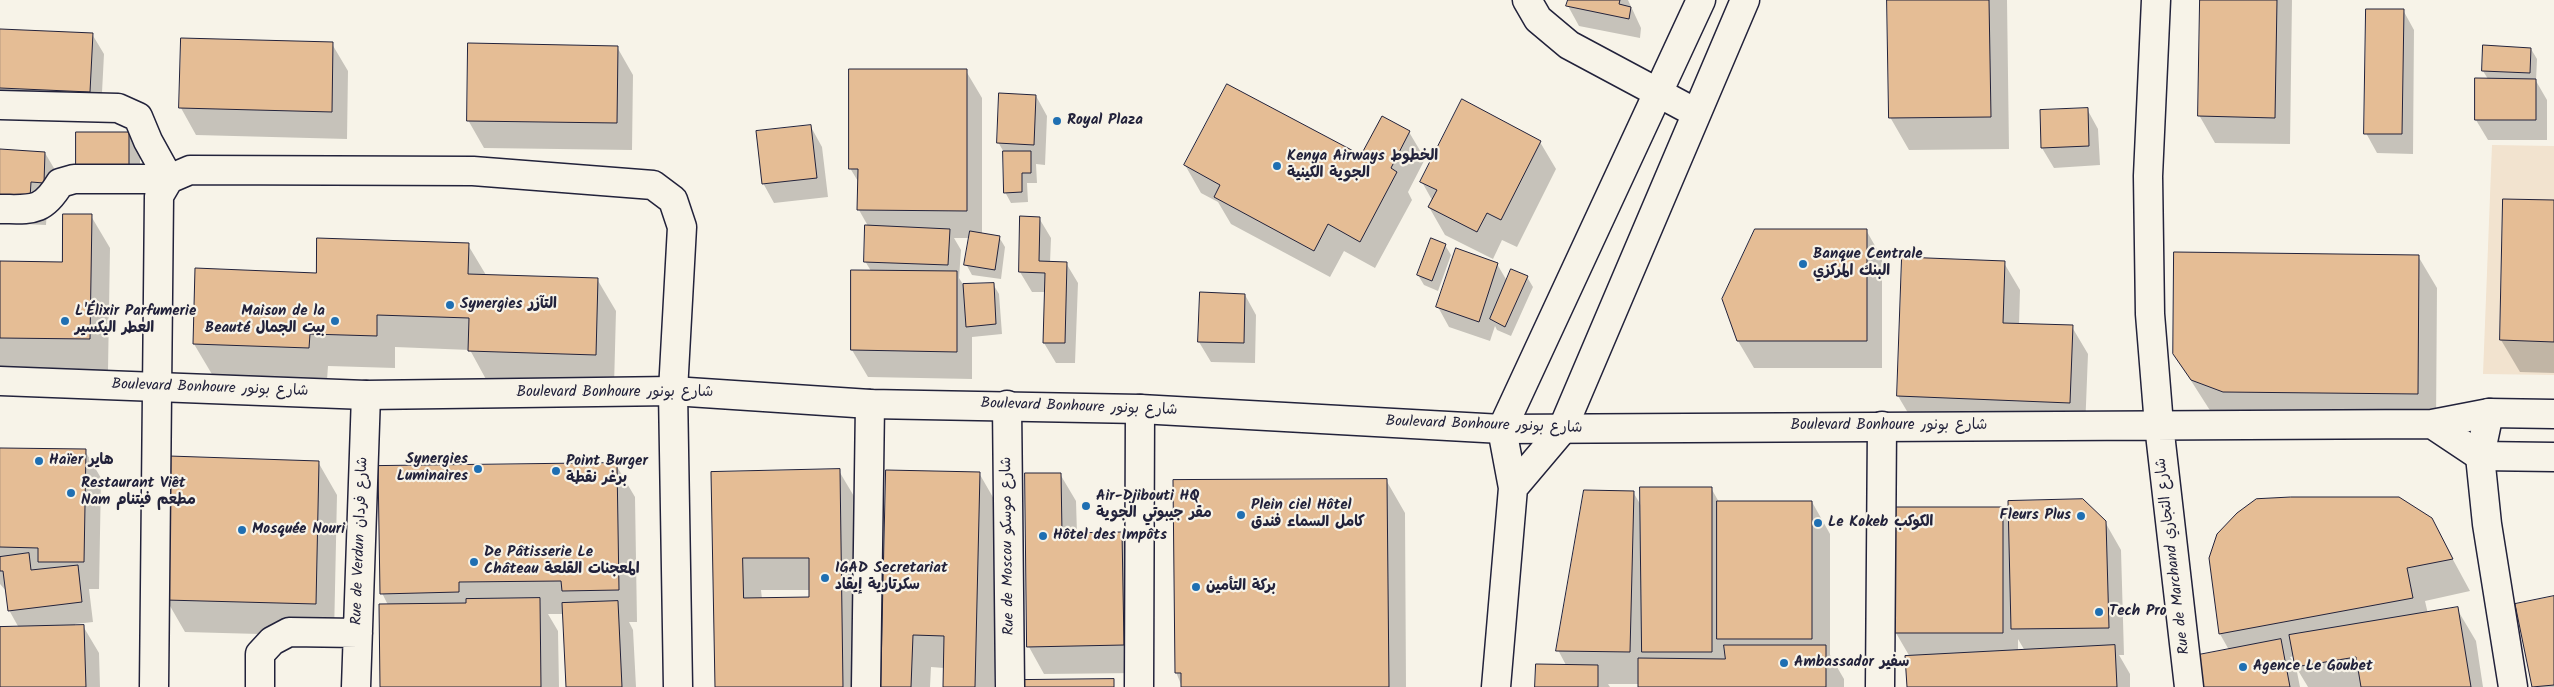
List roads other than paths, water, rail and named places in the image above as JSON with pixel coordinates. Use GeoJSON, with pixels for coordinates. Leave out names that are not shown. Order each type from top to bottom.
{"type":"FeatureCollection","features":[{"type":"Feature","properties":{"kind":"street"},"geometry":{"type":"LineString","coordinates":[[1526,0],[1538,19],[1569,45],[1696,113]]}},
{"type":"Feature","properties":{"kind":"street"},"geometry":{"type":"LineString","coordinates":[[1681,0],[1683,13],[1689,26],[1721,55]]}},
{"type":"Feature","properties":{"kind":"street"},"geometry":{"type":"LineString","coordinates":[[1496,687],[1513,488],[1502,429],[1701,0]]}},
{"type":"Feature","properties":{"kind":"street"},"geometry":{"type":"LineString","coordinates":[[1513,488],[1562,430],[1745,0]]}},
{"type":"Feature","properties":{"kind":"street","name":"Rue de Marchand شارع التجاري"},"geometry":{"type":"LineString","coordinates":[[2156,0],[2148,176],[2150,314],[2159,425],[2189,687]]}},
{"type":"Feature","properties":{"kind":"street"},"geometry":{"type":"LineString","coordinates":[[0,105],[118,108],[138,118],[148,141],[169,179]]}},
{"type":"Feature","properties":{"kind":"street"},"geometry":{"type":"LineString","coordinates":[[0,209],[35,209],[51,197],[60,183],[74,179],[169,179],[190,170],[473,171],[653,185],[673,200],[682,228],[673,391],[678,687]]}},
{"type":"Feature","properties":{"kind":"street"},"geometry":{"type":"LineString","coordinates":[[154,687],[160,196],[169,179]]}},
{"type":"Feature","properties":{"kind":"street","name":"Boulevard Bonhoure شارع بونور"},"geometry":{"type":"LineString","coordinates":[[0,381],[366,395],[673,391],[870,404],[1007,405],[1140,409],[1502,429],[1562,430],[1882,426],[2432,424],[2489,413],[2554,414]]}},
{"type":"Feature","properties":{"kind":"street","name":"Rue de Verdun شارع فردان"},"geometry":{"type":"LineString","coordinates":[[356,687],[366,395]]}},
{"type":"Feature","properties":{"kind":"street"},"geometry":{"type":"LineString","coordinates":[[866,687],[870,404]]}},
{"type":"Feature","properties":{"kind":"street","name":"Rue de Moscou شارع موسكو"},"geometry":{"type":"LineString","coordinates":[[1007,405],[1010,687]]}},
{"type":"Feature","properties":{"kind":"street"},"geometry":{"type":"LineString","coordinates":[[1139,687],[1140,409]]}},
{"type":"Feature","properties":{"kind":"street"},"geometry":{"type":"LineString","coordinates":[[2489,413],[2480,456],[2487,524],[2513,687]]}},
{"type":"Feature","properties":{"kind":"street"},"geometry":{"type":"LineString","coordinates":[[2432,424],[2480,456],[2554,457]]}},
{"type":"Feature","properties":{"kind":"street"},"geometry":{"type":"LineString","coordinates":[[1880,687],[1882,426]]}},
{"type":"Feature","properties":{"kind":"street"},"geometry":{"type":"LineString","coordinates":[[260,687],[260,654],[272,641],[289,632],[358,633]]}},
{"type":"Feature","properties":{"kind":"place","name":"Royal Plaza"},"geometry":{"type":"Point","coordinates":[1057,121]}},
{"type":"Feature","properties":{"kind":"place","name":"Kenya Airways الخطوط الجوية الكينية"},"geometry":{"type":"Point","coordinates":[1277,166]}},
{"type":"Feature","properties":{"kind":"place","name":"Banque Centrale البنك المركزي"},"geometry":{"type":"Point","coordinates":[1803,264]}},
{"type":"Feature","properties":{"kind":"place","name":"Synergies التآزر"},"geometry":{"type":"Point","coordinates":[450,305]}},
{"type":"Feature","properties":{"kind":"place","name":"L'Élixir Parfumerie العطر اليكسير"},"geometry":{"type":"Point","coordinates":[65,321]}},
{"type":"Feature","properties":{"kind":"place","name":"Maison de la Beauté بيت الجمال"},"geometry":{"type":"Point","coordinates":[335,321]}},
{"type":"Feature","properties":{"kind":"place","name":"Haïer هاير"},"geometry":{"type":"Point","coordinates":[39,461]}},
{"type":"Feature","properties":{"kind":"place","name":"Synergies Luminaires"},"geometry":{"type":"Point","coordinates":[478,469]}},
{"type":"Feature","properties":{"kind":"place","name":"Point Burger برغر نقطة"},"geometry":{"type":"Point","coordinates":[556,471]}},
{"type":"Feature","properties":{"kind":"place","name":"Restaurant Viêt Nam مطعم فيتنام"},"geometry":{"type":"Point","coordinates":[71,493]}},
{"type":"Feature","properties":{"kind":"place","name":"Air-Djibouti HQ مقر جيبوتي الجوية"},"geometry":{"type":"Point","coordinates":[1086,506]}},
{"type":"Feature","properties":{"kind":"place","name":"Plein ciel Hôtel كامل السماء فندق"},"geometry":{"type":"Point","coordinates":[1241,515]}},
{"type":"Feature","properties":{"kind":"place","name":"Fleurs Plus"},"geometry":{"type":"Point","coordinates":[2081,516]}},
{"type":"Feature","properties":{"kind":"place","name":"Le Kokeb الكوكب"},"geometry":{"type":"Point","coordinates":[1818,523]}},
{"type":"Feature","properties":{"kind":"place","name":"Mosquée Nouri"},"geometry":{"type":"Point","coordinates":[242,530]}},
{"type":"Feature","properties":{"kind":"place","name":"Hôtel des Impôts"},"geometry":{"type":"Point","coordinates":[1043,536]}},
{"type":"Feature","properties":{"kind":"place","name":"De Pâtisserie Le Château المعجنات القلعة"},"geometry":{"type":"Point","coordinates":[474,562]}},
{"type":"Feature","properties":{"kind":"place","name":"IGAD Secretariat سكرتارية إيقاد"},"geometry":{"type":"Point","coordinates":[825,578]}},
{"type":"Feature","properties":{"kind":"place","name":"بركة التأمين"},"geometry":{"type":"Point","coordinates":[1196,587]}},
{"type":"Feature","properties":{"kind":"place","name":"Tech Pro"},"geometry":{"type":"Point","coordinates":[2099,612]}},
{"type":"Feature","properties":{"kind":"place","name":"Ambassador سفير"},"geometry":{"type":"Point","coordinates":[1784,663]}},
{"type":"Feature","properties":{"kind":"place","name":"Agence Le Goubet"},"geometry":{"type":"Point","coordinates":[2243,667]}}]}
